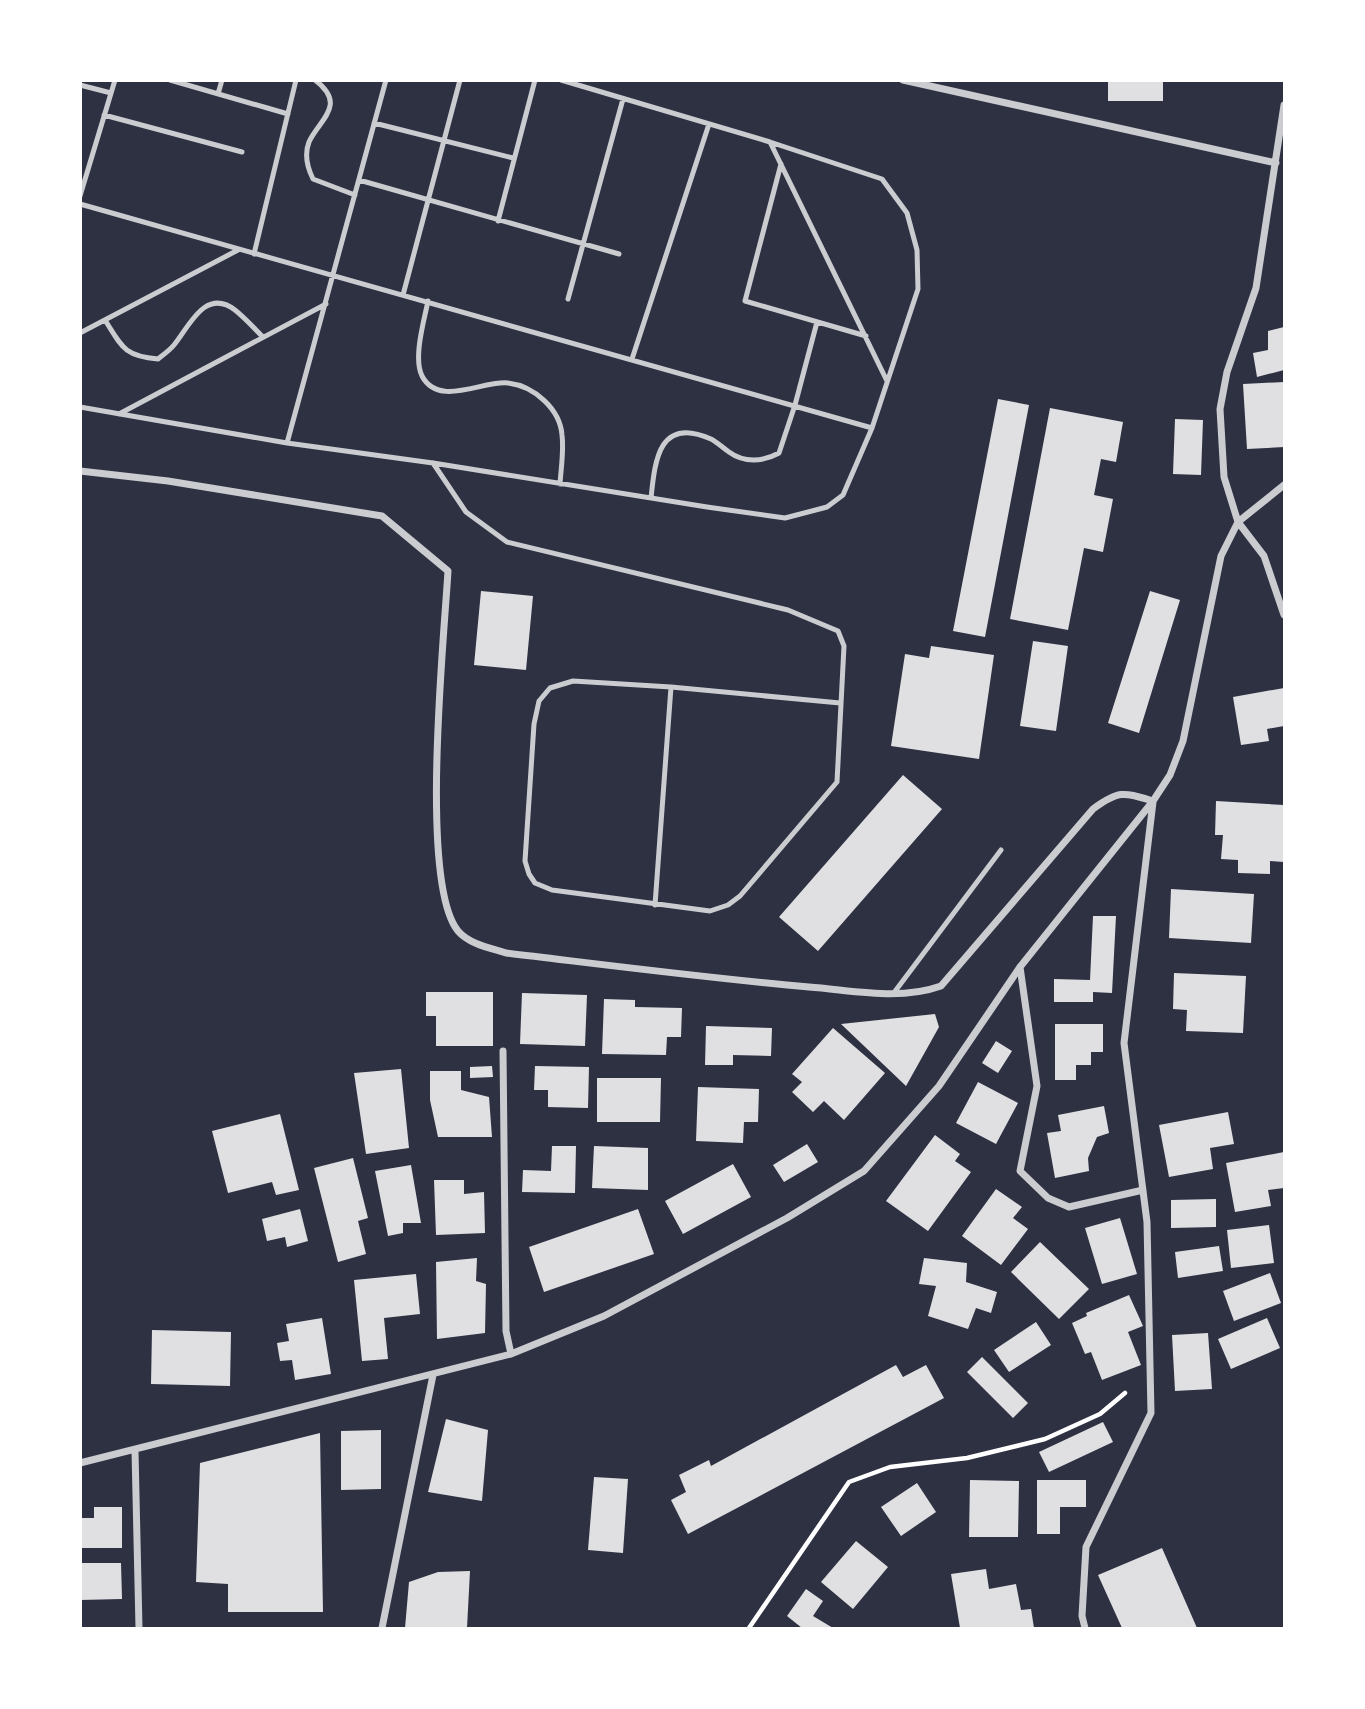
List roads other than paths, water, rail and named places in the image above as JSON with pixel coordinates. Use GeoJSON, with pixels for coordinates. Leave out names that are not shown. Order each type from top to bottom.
{"type":"FeatureCollection","features":[{"type":"Feature","properties":{"kind":"street"},"geometry":{"type":"LineString","coordinates":[[903,80],[1276,163]]}},
{"type":"Feature","properties":{"kind":"street"},"geometry":{"type":"LineString","coordinates":[[1284,105],[1256,288],[1227,372],[1220,409],[1224,477],[1238,522],[1264,556],[1284,615]]}},
{"type":"Feature","properties":{"kind":"street"},"geometry":{"type":"LineString","coordinates":[[80,471],[168,481],[382,516],[448,571],[435,792],[439,862],[446,903],[458,931],[480,946],[506,953],[732,980],[892,994],[922,992],[941,986],[1093,809],[1111,795],[1128,794],[1153,801]]}},
{"type":"Feature","properties":{"kind":"street"},"geometry":{"type":"LineString","coordinates":[[80,1463],[511,1354],[604,1316],[787,1218],[864,1171],[939,1086],[1020,967],[1153,801],[1170,775],[1183,741],[1222,556],[1238,522],[1284,485]]}},
{"type":"Feature","properties":{"kind":"street"},"geometry":{"type":"LineString","coordinates":[[1084,1629],[1082,1616],[1086,1547],[1151,1413],[1147,1222],[1124,1043],[1153,801]]}},
{"type":"Feature","properties":{"kind":"street"},"geometry":{"type":"LineString","coordinates":[[1020,967],[1037,1086],[1020,1171],[1048,1198],[1069,1208],[1143,1191]]}},
{"type":"Feature","properties":{"kind":"street"},"geometry":{"type":"LineString","coordinates":[[503,1051],[506,1331],[511,1354]]}},
{"type":"Feature","properties":{"kind":"street"},"geometry":{"type":"LineString","coordinates":[[382,1629],[433,1375]]}},
{"type":"Feature","properties":{"kind":"street"},"geometry":{"type":"LineString","coordinates":[[135,1451],[139,1629]]}},
{"type":"Feature","properties":{"kind":"lane"},"geometry":{"type":"LineString","coordinates":[[80,196],[115,80]]}},
{"type":"Feature","properties":{"kind":"lane"},"geometry":{"type":"LineString","coordinates":[[170,80],[288,114]]}},
{"type":"Feature","properties":{"kind":"lane"},"geometry":{"type":"LineString","coordinates":[[218,94],[222,80]]}},
{"type":"Feature","properties":{"kind":"lane"},"geometry":{"type":"LineString","coordinates":[[254,254],[296,80]]}},
{"type":"Feature","properties":{"kind":"lane"},"geometry":{"type":"LineString","coordinates":[[315,80],[329,95],[330,102],[327,117],[309,142],[306,165],[313,179],[355,195]]}},
{"type":"Feature","properties":{"kind":"lane"},"geometry":{"type":"LineString","coordinates":[[287,443],[386,80]]}},
{"type":"Feature","properties":{"kind":"lane"},"geometry":{"type":"LineString","coordinates":[[403,295],[460,80]]}},
{"type":"Feature","properties":{"kind":"lane"},"geometry":{"type":"LineString","coordinates":[[498,221],[535,80]]}},
{"type":"Feature","properties":{"kind":"lane"},"geometry":{"type":"LineString","coordinates":[[80,407],[287,443],[785,518],[827,507],[843,495],[872,428],[918,289],[917,250],[908,213],[882,179],[770,142],[561,80]]}},
{"type":"Feature","properties":{"kind":"lane"},"geometry":{"type":"LineString","coordinates":[[80,85],[111,93]]}},
{"type":"Feature","properties":{"kind":"lane"},"geometry":{"type":"LineString","coordinates":[[568,299],[623,99]]}},
{"type":"Feature","properties":{"kind":"lane"},"geometry":{"type":"LineString","coordinates":[[104,115],[242,152]]}},
{"type":"Feature","properties":{"kind":"lane"},"geometry":{"type":"LineString","coordinates":[[374,123],[513,158]]}},
{"type":"Feature","properties":{"kind":"lane"},"geometry":{"type":"LineString","coordinates":[[632,359],[709,124]]}},
{"type":"Feature","properties":{"kind":"lane"},"geometry":{"type":"LineString","coordinates":[[770,142],[888,382]]}},
{"type":"Feature","properties":{"kind":"lane"},"geometry":{"type":"LineString","coordinates":[[781,164],[745,301],[866,336]]}},
{"type":"Feature","properties":{"kind":"lane"},"geometry":{"type":"LineString","coordinates":[[359,180],[619,254]]}},
{"type":"Feature","properties":{"kind":"lane"},"geometry":{"type":"LineString","coordinates":[[80,204],[872,428]]}},
{"type":"Feature","properties":{"kind":"lane"},"geometry":{"type":"LineString","coordinates":[[80,333],[238,250]]}},
{"type":"Feature","properties":{"kind":"lane"},"geometry":{"type":"LineString","coordinates":[[429,301],[421,337],[419,360],[422,375],[431,386],[451,391],[507,382],[524,387],[548,402],[562,435],[560,484]]}},
{"type":"Feature","properties":{"kind":"lane"},"geometry":{"type":"LineString","coordinates":[[105,320],[124,350],[143,358],[158,359],[174,346],[188,323],[203,307],[218,303],[234,308],[263,337]]}},
{"type":"Feature","properties":{"kind":"lane"},"geometry":{"type":"LineString","coordinates":[[119,414],[326,303]]}},
{"type":"Feature","properties":{"kind":"lane"},"geometry":{"type":"LineString","coordinates":[[651,498],[655,459],[664,443],[672,436],[682,433],[712,439],[743,459],[766,461],[779,453],[817,322]]}},
{"type":"Feature","properties":{"kind":"lane"},"geometry":{"type":"LineString","coordinates":[[433,463],[466,512],[507,542],[788,610],[838,631],[844,646],[837,782],[740,896],[727,905],[710,911],[552,890],[535,883],[528,874],[524,861],[534,724],[540,701],[550,688],[573,681],[840,703]]}},
{"type":"Feature","properties":{"kind":"lane"},"geometry":{"type":"LineString","coordinates":[[655,905],[671,687]]}},
{"type":"Feature","properties":{"kind":"lane"},"geometry":{"type":"LineString","coordinates":[[892,994],[1001,850]]}}]}
